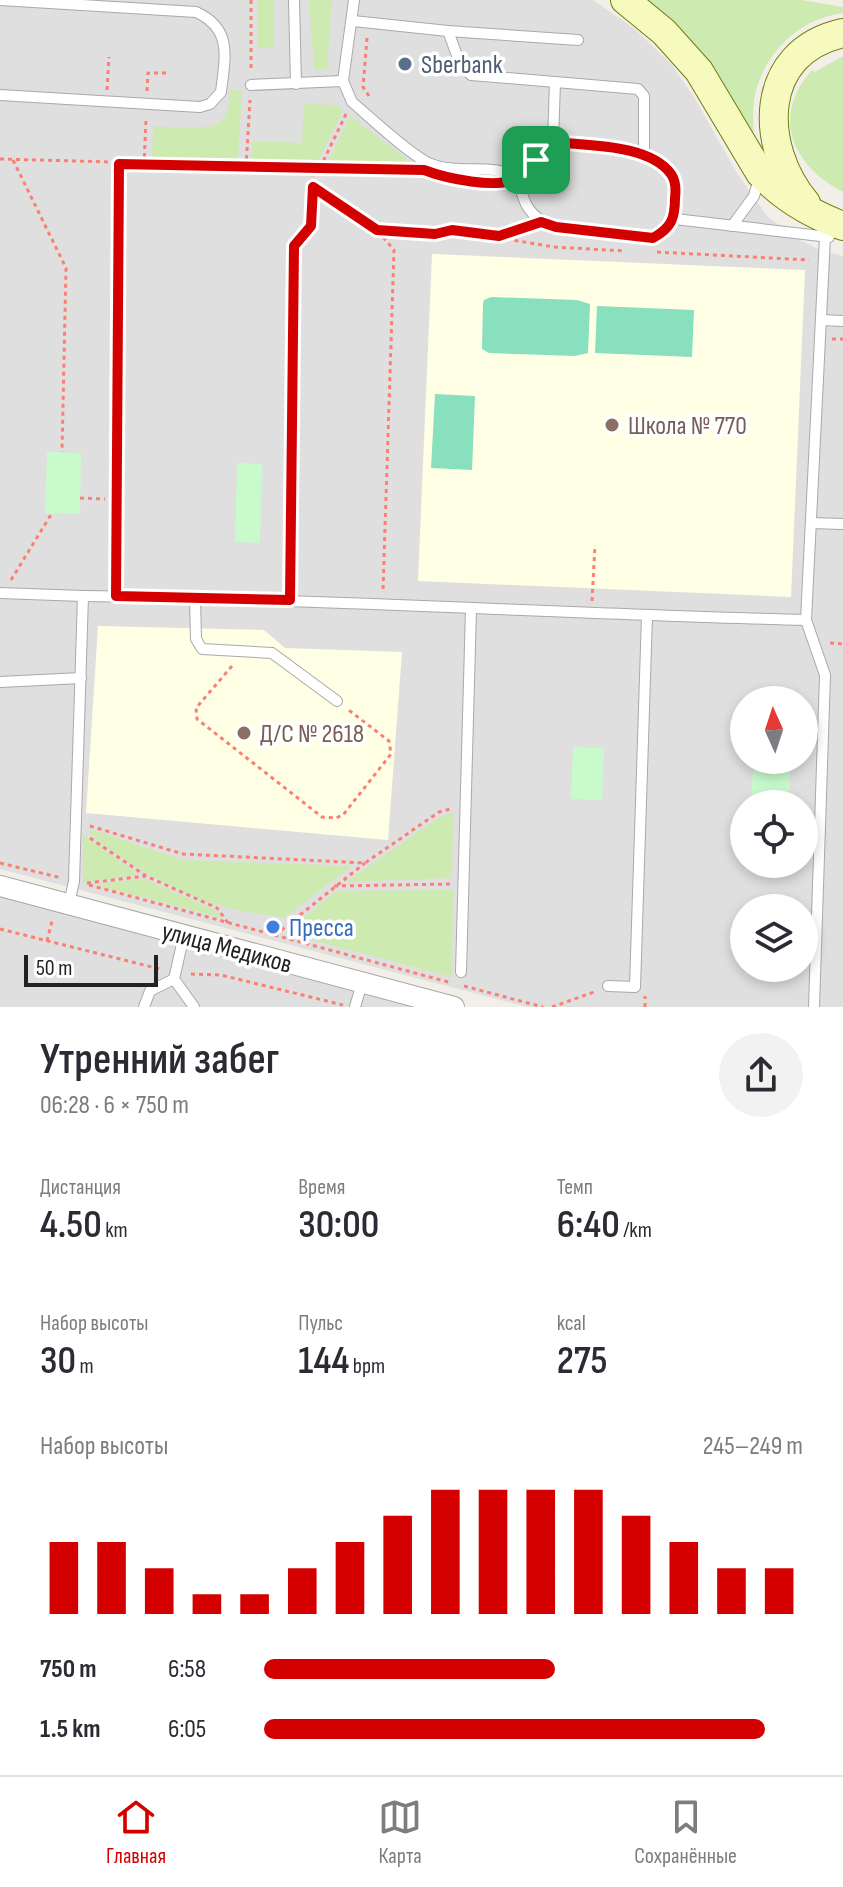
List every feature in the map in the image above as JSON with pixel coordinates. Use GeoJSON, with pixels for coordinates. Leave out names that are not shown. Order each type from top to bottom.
{"type":"FeatureCollection","features":[{"type":"Feature","properties":{"kind":"main road"},"geometry":{"type":"LineString","coordinates":[[625,0],[664,32],[699,71],[760,173],[786,198],[829,226]]}},
{"type":"Feature","properties":{"kind":"main road"},"geometry":{"type":"LineString","coordinates":[[829,226],[800,195],[781,161],[774,132],[773,107],[778,86],[799,56],[816,42],[843,33]]}},
{"type":"Feature","properties":{"kind":"street","name":"улица Медиков"},"geometry":{"type":"LineString","coordinates":[[0,886],[454,1007]]}},
{"type":"Feature","properties":{"kind":"lane"},"geometry":{"type":"LineString","coordinates":[[0,0],[196,12],[210,18],[220,29],[224,41],[221,92],[210,104],[200,107],[0,95]]}},
{"type":"Feature","properties":{"kind":"lane"},"geometry":{"type":"LineString","coordinates":[[294,0],[296,84]]}},
{"type":"Feature","properties":{"kind":"lane"},"geometry":{"type":"LineString","coordinates":[[354,0],[343,81],[352,102],[425,161],[450,170],[509,172],[518,177],[528,211],[541,222],[556,227],[653,238],[664,231],[675,219],[676,184],[671,174],[644,153],[553,142],[555,82]]}},
{"type":"Feature","properties":{"kind":"lane"},"geometry":{"type":"LineString","coordinates":[[353,21],[578,40]]}},
{"type":"Feature","properties":{"kind":"lane"},"geometry":{"type":"LineString","coordinates":[[448,31],[459,61],[471,75],[638,89],[644,96],[644,153]]}},
{"type":"Feature","properties":{"kind":"lane"},"geometry":{"type":"LineString","coordinates":[[251,85],[343,81]]}},
{"type":"Feature","properties":{"kind":"lane"},"geometry":{"type":"LineString","coordinates":[[732,226],[754,196],[760,173]]}},
{"type":"Feature","properties":{"kind":"lane"},"geometry":{"type":"LineString","coordinates":[[675,219],[732,226],[829,226],[843,237]]}},
{"type":"Feature","properties":{"kind":"lane"},"geometry":{"type":"LineString","coordinates":[[116,596],[118,226]]}},
{"type":"Feature","properties":{"kind":"lane"},"geometry":{"type":"LineString","coordinates":[[814,1007],[825,675],[806,620],[823,261],[829,226]]}},
{"type":"Feature","properties":{"kind":"lane"},"geometry":{"type":"LineString","coordinates":[[290,600],[294,246]]}},
{"type":"Feature","properties":{"kind":"lane"},"geometry":{"type":"LineString","coordinates":[[821,320],[843,321]]}},
{"type":"Feature","properties":{"kind":"lane"},"geometry":{"type":"LineString","coordinates":[[811,523],[843,524]]}},
{"type":"Feature","properties":{"kind":"lane"},"geometry":{"type":"LineString","coordinates":[[1,593],[290,600],[806,620]]}},
{"type":"Feature","properties":{"kind":"lane"},"geometry":{"type":"LineString","coordinates":[[69,904],[74,881],[83,596]]}},
{"type":"Feature","properties":{"kind":"lane"},"geometry":{"type":"LineString","coordinates":[[195,599],[198,645],[208,651],[272,653],[337,701]]}},
{"type":"Feature","properties":{"kind":"lane"},"geometry":{"type":"LineString","coordinates":[[461,972],[471,609]]}},
{"type":"Feature","properties":{"kind":"lane"},"geometry":{"type":"LineString","coordinates":[[608,986],[635,987],[647,616]]}},
{"type":"Feature","properties":{"kind":"lane"},"geometry":{"type":"LineString","coordinates":[[0,682],[81,678]]}},
{"type":"Feature","properties":{"kind":"lane"},"geometry":{"type":"LineString","coordinates":[[184,935],[174,979],[194,1007]]}},
{"type":"Feature","properties":{"kind":"lane"},"geometry":{"type":"LineString","coordinates":[[144,1007],[150,991],[174,979]]}},
{"type":"Feature","properties":{"kind":"lane"},"geometry":{"type":"LineString","coordinates":[[355,1007],[362,983]]}},
{"type":"Feature","properties":{"kind":"path"},"geometry":{"type":"LineString","coordinates":[[246,167],[251,85],[251,0]]}},
{"type":"Feature","properties":{"kind":"path"},"geometry":{"type":"LineString","coordinates":[[368,22],[363,87],[378,104]]}},
{"type":"Feature","properties":{"kind":"path"},"geometry":{"type":"LineString","coordinates":[[106,101],[109,57]]}},
{"type":"Feature","properties":{"kind":"path"},"geometry":{"type":"LineString","coordinates":[[320,168],[347,113]]}},
{"type":"Feature","properties":{"kind":"path"},"geometry":{"type":"LineString","coordinates":[[144,165],[146,127]]}},
{"type":"Feature","properties":{"kind":"path"},"geometry":{"type":"LineString","coordinates":[[518,177],[553,142]]}},
{"type":"Feature","properties":{"kind":"path"},"geometry":{"type":"LineString","coordinates":[[0,159],[424,170]]}},
{"type":"Feature","properties":{"kind":"path"},"geometry":{"type":"LineString","coordinates":[[507,159],[536,160]]}},
{"type":"Feature","properties":{"kind":"path"},"geometry":{"type":"LineString","coordinates":[[13,160],[66,268],[62,452]]}},
{"type":"Feature","properties":{"kind":"path"},"geometry":{"type":"LineString","coordinates":[[118,226],[119,164]]}},
{"type":"Feature","properties":{"kind":"path"},"geometry":{"type":"LineString","coordinates":[[294,246],[311,226],[313,168]]}},
{"type":"Feature","properties":{"kind":"path"},"geometry":{"type":"LineString","coordinates":[[313,187],[377,230],[394,250],[383,594]]}},
{"type":"Feature","properties":{"kind":"path"},"geometry":{"type":"LineString","coordinates":[[499,236],[541,222]]}},
{"type":"Feature","properties":{"kind":"path"},"geometry":{"type":"LineString","coordinates":[[377,230],[435,234],[452,230],[554,247],[629,251]]}},
{"type":"Feature","properties":{"kind":"path"},"geometry":{"type":"LineString","coordinates":[[645,252],[823,261]]}},
{"type":"Feature","properties":{"kind":"path"},"geometry":{"type":"LineString","coordinates":[[80,498],[117,500]]}},
{"type":"Feature","properties":{"kind":"path"},"geometry":{"type":"LineString","coordinates":[[1,593],[52,513]]}},
{"type":"Feature","properties":{"kind":"path"},"geometry":{"type":"LineString","coordinates":[[592,601],[595,545]]}},
{"type":"Feature","properties":{"kind":"path"},"geometry":{"type":"LineString","coordinates":[[243,652],[196,708],[197,719],[322,817],[328,818],[343,815],[391,754],[392,747],[389,741],[337,701]]}},
{"type":"Feature","properties":{"kind":"path"},"geometry":{"type":"LineString","coordinates":[[275,935],[334,886],[439,812]]}},
{"type":"Feature","properties":{"kind":"path"},"geometry":{"type":"LineString","coordinates":[[76,824],[183,854],[365,863]]}},
{"type":"Feature","properties":{"kind":"path"},"geometry":{"type":"LineString","coordinates":[[76,824],[107,851],[146,876],[217,908],[228,923]]}},
{"type":"Feature","properties":{"kind":"path"},"geometry":{"type":"LineString","coordinates":[[0,863],[74,881]]}},
{"type":"Feature","properties":{"kind":"path"},"geometry":{"type":"LineString","coordinates":[[146,876],[83,884],[543,1007]]}},
{"type":"Feature","properties":{"kind":"path"},"geometry":{"type":"LineString","coordinates":[[334,886],[442,883]]}},
{"type":"Feature","properties":{"kind":"path"},"geometry":{"type":"LineString","coordinates":[[552,1007],[596,991]]}},
{"type":"Feature","properties":{"kind":"shaded area"},"geometry":{"type":"Polygon","coordinates":[[[0,0],[593,0],[635,29],[672,65],[737,173],[767,216],[800,240],[843,256],[843,1007],[527,1007],[0,869],[0,0]]]}},
{"type":"Feature","properties":{"kind":"shaded area","name":"Школа № 770"},"geometry":{"type":"Polygon","coordinates":[[[432,254],[805,270],[791,597],[418,581],[432,254]]]}},
{"type":"Feature","properties":{"kind":"shaded area","name":"Д/C № 2618"},"geometry":{"type":"Polygon","coordinates":[[[98,626],[264,630],[285,648],[402,652],[388,840],[86,813],[98,626]]]}},
{"type":"Feature","properties":{"kind":"shaded area"},"geometry":{"type":"Polygon","coordinates":[[[0,898],[418,1007],[0,1007],[0,898]]]}},
{"type":"Feature","properties":{"kind":"green space"},"geometry":{"type":"Polygon","coordinates":[[[257,0],[273,0],[274,48],[257,48],[257,0]]]}},
{"type":"Feature","properties":{"kind":"green space"},"geometry":{"type":"Polygon","coordinates":[[[309,0],[332,0],[327,69],[314,70],[309,0]]]}},
{"type":"Feature","properties":{"kind":"green space"},"geometry":{"type":"Polygon","coordinates":[[[645,0],[802,0],[843,7],[843,13],[827,16],[798,30],[776,52],[760,79],[754,100],[753,133],[750,133],[645,0]]]}},
{"type":"Feature","properties":{"kind":"green space"},"geometry":{"type":"Polygon","coordinates":[[[843,56],[843,192],[811,169],[793,139],[790,122],[792,105],[799,88],[812,70],[815,72],[843,56]]]}},
{"type":"Feature","properties":{"kind":"green space"},"geometry":{"type":"Polygon","coordinates":[[[230,89],[242,91],[238,160],[152,159],[153,126],[190,128],[217,124],[226,113],[230,89]]]}},
{"type":"Feature","properties":{"kind":"green space"},"geometry":{"type":"Polygon","coordinates":[[[304,104],[336,105],[343,111],[317,163],[251,161],[252,141],[302,143],[304,104]]]}},
{"type":"Feature","properties":{"kind":"green space"},"geometry":{"type":"Polygon","coordinates":[[[350,116],[416,166],[327,164],[350,116]]]}},
{"type":"Feature","properties":{"kind":"green space"},"geometry":{"type":"Polygon","coordinates":[[[491,297],[577,300],[590,304],[588,353],[575,356],[489,353],[482,349],[483,304],[491,297]]]}},
{"type":"Feature","properties":{"kind":"green space"},"geometry":{"type":"Polygon","coordinates":[[[597,306],[694,310],[692,357],[595,353],[597,306]]]}},
{"type":"Feature","properties":{"kind":"green space"},"geometry":{"type":"Polygon","coordinates":[[[435,394],[475,396],[472,470],[431,468],[435,394]]]}},
{"type":"Feature","properties":{"kind":"green space"},"geometry":{"type":"Polygon","coordinates":[[[47,452],[81,453],[80,514],[45,513],[47,452]]]}},
{"type":"Feature","properties":{"kind":"green space"},"geometry":{"type":"Polygon","coordinates":[[[237,463],[262,464],[260,543],[235,542],[237,463]]]}},
{"type":"Feature","properties":{"kind":"green space"},"geometry":{"type":"Polygon","coordinates":[[[573,747],[604,748],[602,800],[571,799],[573,747]]]}},
{"type":"Feature","properties":{"kind":"green space"},"geometry":{"type":"Polygon","coordinates":[[[753,774],[790,774],[789,790],[752,790],[753,774]]]}},
{"type":"Feature","properties":{"kind":"green space"},"geometry":{"type":"Polygon","coordinates":[[[454,812],[451,878],[346,882],[440,817],[454,812]]]}},
{"type":"Feature","properties":{"kind":"green space"},"geometry":{"type":"Polygon","coordinates":[[[90,829],[182,860],[352,866],[284,918],[226,907],[184,892],[118,855],[89,833],[90,829]]]}},
{"type":"Feature","properties":{"kind":"green space"},"geometry":{"type":"Polygon","coordinates":[[[83,834],[139,875],[83,882],[83,834]]]}},
{"type":"Feature","properties":{"kind":"green space"},"geometry":{"type":"Polygon","coordinates":[[[145,879],[215,910],[222,918],[93,884],[145,879]]]}},
{"type":"Feature","properties":{"kind":"green space"},"geometry":{"type":"Polygon","coordinates":[[[453,890],[452,977],[286,933],[336,891],[453,890]]]}},
{"type":"Feature","properties":{"kind":"place","name":"Sberbank"},"geometry":{"type":"Point","coordinates":[405,64]}},
{"type":"Feature","properties":{"kind":"place","name":"Школа № 770"},"geometry":{"type":"Point","coordinates":[612,425]}},
{"type":"Feature","properties":{"kind":"place","name":"Д/C № 2618"},"geometry":{"type":"Point","coordinates":[244,733]}},
{"type":"Feature","properties":{"kind":"place","name":"Пресса"},"geometry":{"type":"Point","coordinates":[273,927]}},
{"type":"Feature","properties":{"kind":"route"},"geometry":{"type":"LineString","coordinates":[[553,142],[644,153],[671,174],[676,184],[675,219],[653,238],[556,227],[541,222],[499,236],[452,230],[435,234],[377,230],[313,187],[311,226],[294,246],[290,600],[116,596],[119,164],[424,170],[456,180],[505,183],[518,177],[536,160],[553,142]]}}]}
